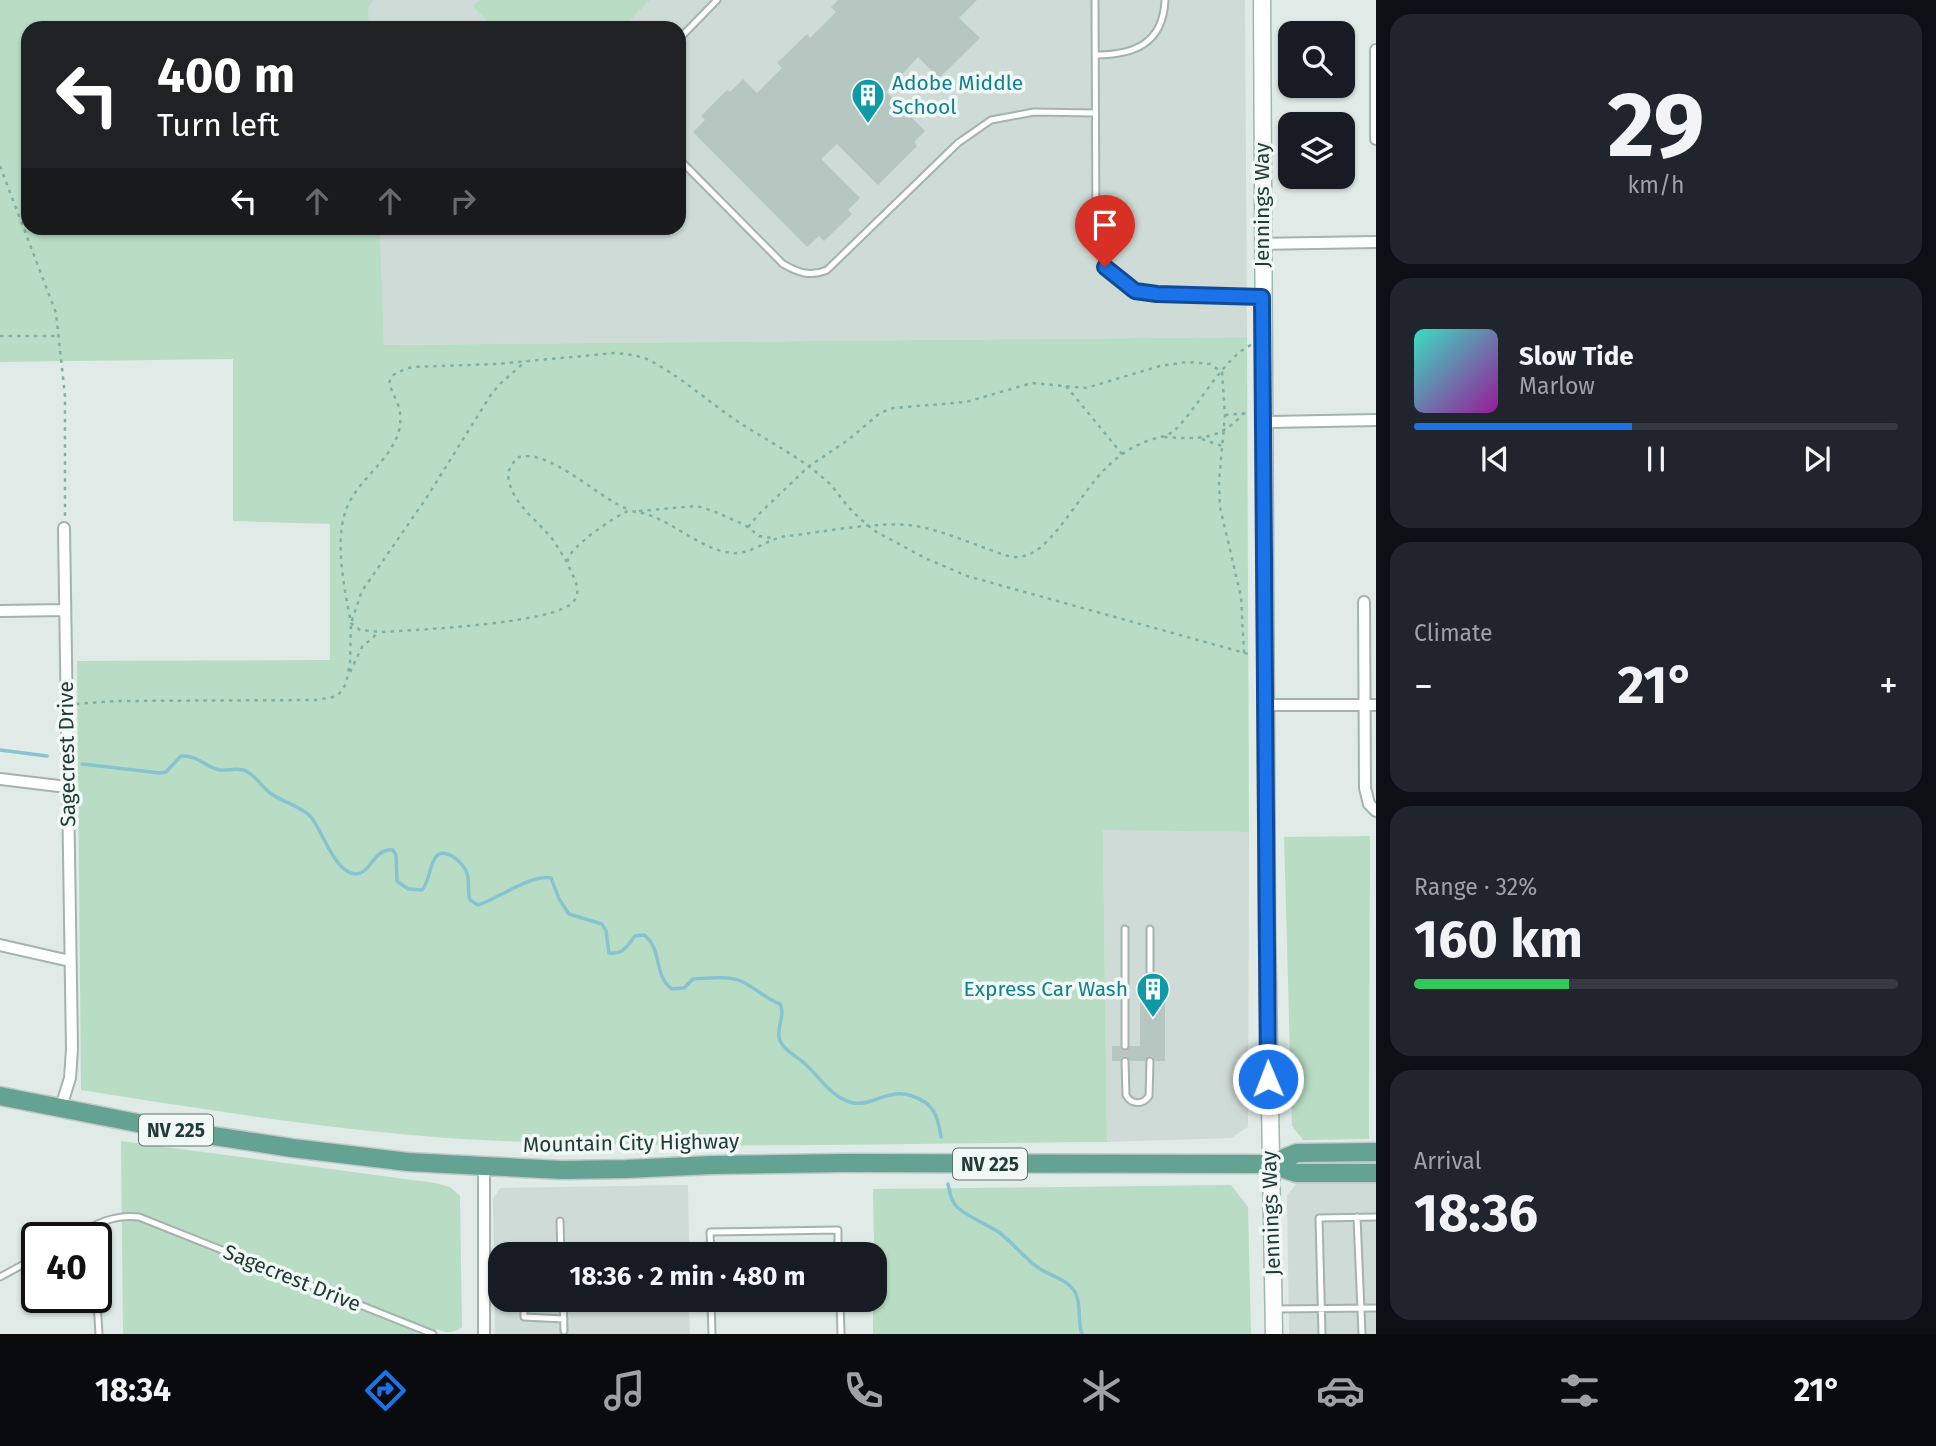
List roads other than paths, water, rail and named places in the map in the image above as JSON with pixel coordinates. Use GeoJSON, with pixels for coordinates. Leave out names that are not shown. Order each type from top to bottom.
{"type":"FeatureCollection","features":[{"type":"Feature","properties":{"kind":"main road","name":"Mountain City Highway"},"geometry":{"type":"LineString","coordinates":[[0,1096],[60,1110],[168,1129],[408,1162],[574,1170],[778,1164],[1269,1164],[1296,1173],[1376,1173]]}},
{"type":"Feature","properties":{"kind":"main road","name":"Mountain City Highway"},"geometry":{"type":"LineString","coordinates":[[1269,1164],[1297,1153],[1376,1152]]}},
{"type":"Feature","properties":{"kind":"street","name":"Jennings Way"},"geometry":{"type":"LineString","coordinates":[[1262,0],[1269,1164],[1274,1334]]}},
{"type":"Feature","properties":{"kind":"street"},"geometry":{"type":"LineString","coordinates":[[1376,50],[1376,139]]}},
{"type":"Feature","properties":{"kind":"street"},"geometry":{"type":"LineString","coordinates":[[1262,244],[1376,242]]}},
{"type":"Feature","properties":{"kind":"street"},"geometry":{"type":"LineString","coordinates":[[1263,417],[1376,421]]}},
{"type":"Feature","properties":{"kind":"street","name":"Sagecrest Drive"},"geometry":{"type":"LineString","coordinates":[[60,1110],[70,1078],[72,1049],[64,528]]}},
{"type":"Feature","properties":{"kind":"street"},"geometry":{"type":"LineString","coordinates":[[1364,602],[1370,705],[1365,788],[1369,804],[1376,811]]}},
{"type":"Feature","properties":{"kind":"street"},"geometry":{"type":"LineString","coordinates":[[0,611],[65,610]]}},
{"type":"Feature","properties":{"kind":"street"},"geometry":{"type":"LineString","coordinates":[[1265,705],[1370,705]]}},
{"type":"Feature","properties":{"kind":"street"},"geometry":{"type":"LineString","coordinates":[[0,779],[67,788]]}},
{"type":"Feature","properties":{"kind":"street"},"geometry":{"type":"LineString","coordinates":[[0,945],[70,961]]}},
{"type":"Feature","properties":{"kind":"street"},"geometry":{"type":"LineString","coordinates":[[484,1166],[484,1334]]}},
{"type":"Feature","properties":{"kind":"lane"},"geometry":{"type":"LineString","coordinates":[[686,32],[717,0]]}},
{"type":"Feature","properties":{"kind":"lane"},"geometry":{"type":"LineString","coordinates":[[1095,0],[1096,243],[1105,267],[1135,291],[1262,297]]}},
{"type":"Feature","properties":{"kind":"lane"},"geometry":{"type":"LineString","coordinates":[[1095,55],[1128,53],[1147,43],[1160,26],[1165,0]]}},
{"type":"Feature","properties":{"kind":"lane"},"geometry":{"type":"LineString","coordinates":[[686,166],[783,264],[798,272],[815,275],[827,270],[958,143],[990,120],[1034,112],[1096,113]]}},
{"type":"Feature","properties":{"kind":"lane"},"geometry":{"type":"LineString","coordinates":[[1125,929],[1125,1046]]}},
{"type":"Feature","properties":{"kind":"lane"},"geometry":{"type":"LineString","coordinates":[[1150,929],[1150,978]]}},
{"type":"Feature","properties":{"kind":"lane"},"geometry":{"type":"LineString","coordinates":[[1125,1061],[1126,1095],[1129,1100],[1136,1102],[1144,1101],[1149,1096],[1150,1061]]}},
{"type":"Feature","properties":{"kind":"lane","name":"Sagecrest Drive"},"geometry":{"type":"LineString","coordinates":[[105,1222],[125,1216],[139,1217],[433,1334]]}},
{"type":"Feature","properties":{"kind":"lane"},"geometry":{"type":"LineString","coordinates":[[1357,1217],[1362,1334]]}},
{"type":"Feature","properties":{"kind":"lane"},"geometry":{"type":"LineString","coordinates":[[1322,1334],[1319,1218],[1376,1217]]}},
{"type":"Feature","properties":{"kind":"lane"},"geometry":{"type":"LineString","coordinates":[[560,1221],[561,1242]]}},
{"type":"Feature","properties":{"kind":"lane"},"geometry":{"type":"LineString","coordinates":[[710,1242],[710,1231],[838,1230],[838,1242]]}},
{"type":"Feature","properties":{"kind":"lane"},"geometry":{"type":"LineString","coordinates":[[0,1277],[21,1266]]}},
{"type":"Feature","properties":{"kind":"lane"},"geometry":{"type":"LineString","coordinates":[[1273,1309],[1376,1308]]}},
{"type":"Feature","properties":{"kind":"lane"},"geometry":{"type":"LineString","coordinates":[[524,1312],[524,1317],[564,1319]]}},
{"type":"Feature","properties":{"kind":"lane"},"geometry":{"type":"LineString","coordinates":[[564,1312],[563,1333],[573,1334]]}},
{"type":"Feature","properties":{"kind":"lane"},"geometry":{"type":"LineString","coordinates":[[711,1312],[712,1334]]}},
{"type":"Feature","properties":{"kind":"lane"},"geometry":{"type":"LineString","coordinates":[[840,1312],[841,1334]]}},
{"type":"Feature","properties":{"kind":"lane"},"geometry":{"type":"LineString","coordinates":[[98,1313],[99,1334]]}},
{"type":"Feature","properties":{"kind":"waterway"},"geometry":{"type":"LineString","coordinates":[[0,750],[47,756]]}},
{"type":"Feature","properties":{"kind":"waterway"},"geometry":{"type":"LineString","coordinates":[[82,764],[160,773],[166,772],[181,756],[187,756],[220,770],[246,771],[270,793],[311,817],[334,857],[351,873],[363,872],[380,853],[393,850],[396,855],[397,881],[408,889],[422,890],[434,860],[442,853],[452,856],[465,869],[470,900],[478,905],[535,879],[551,878],[559,899],[569,914],[602,924],[606,931],[609,953],[621,951],[635,936],[644,935],[654,948],[662,977],[672,989],[684,988],[693,979],[727,978],[745,983],[780,1004],[780,1041],[839,1097],[854,1103],[896,1094],[919,1099],[934,1111],[941,1137]]}},
{"type":"Feature","properties":{"kind":"waterway"},"geometry":{"type":"LineString","coordinates":[[948,1184],[952,1200],[958,1208],[1000,1233],[1035,1265],[1072,1288],[1078,1302],[1082,1334]]}},
{"type":"Feature","properties":{"kind":"place","name":"Adobe Middle School"},"geometry":{"type":"Point","coordinates":[868,125]}},
{"type":"Feature","properties":{"kind":"place","name":"Express Car Wash"},"geometry":{"type":"Point","coordinates":[1153,1019]}}]}
